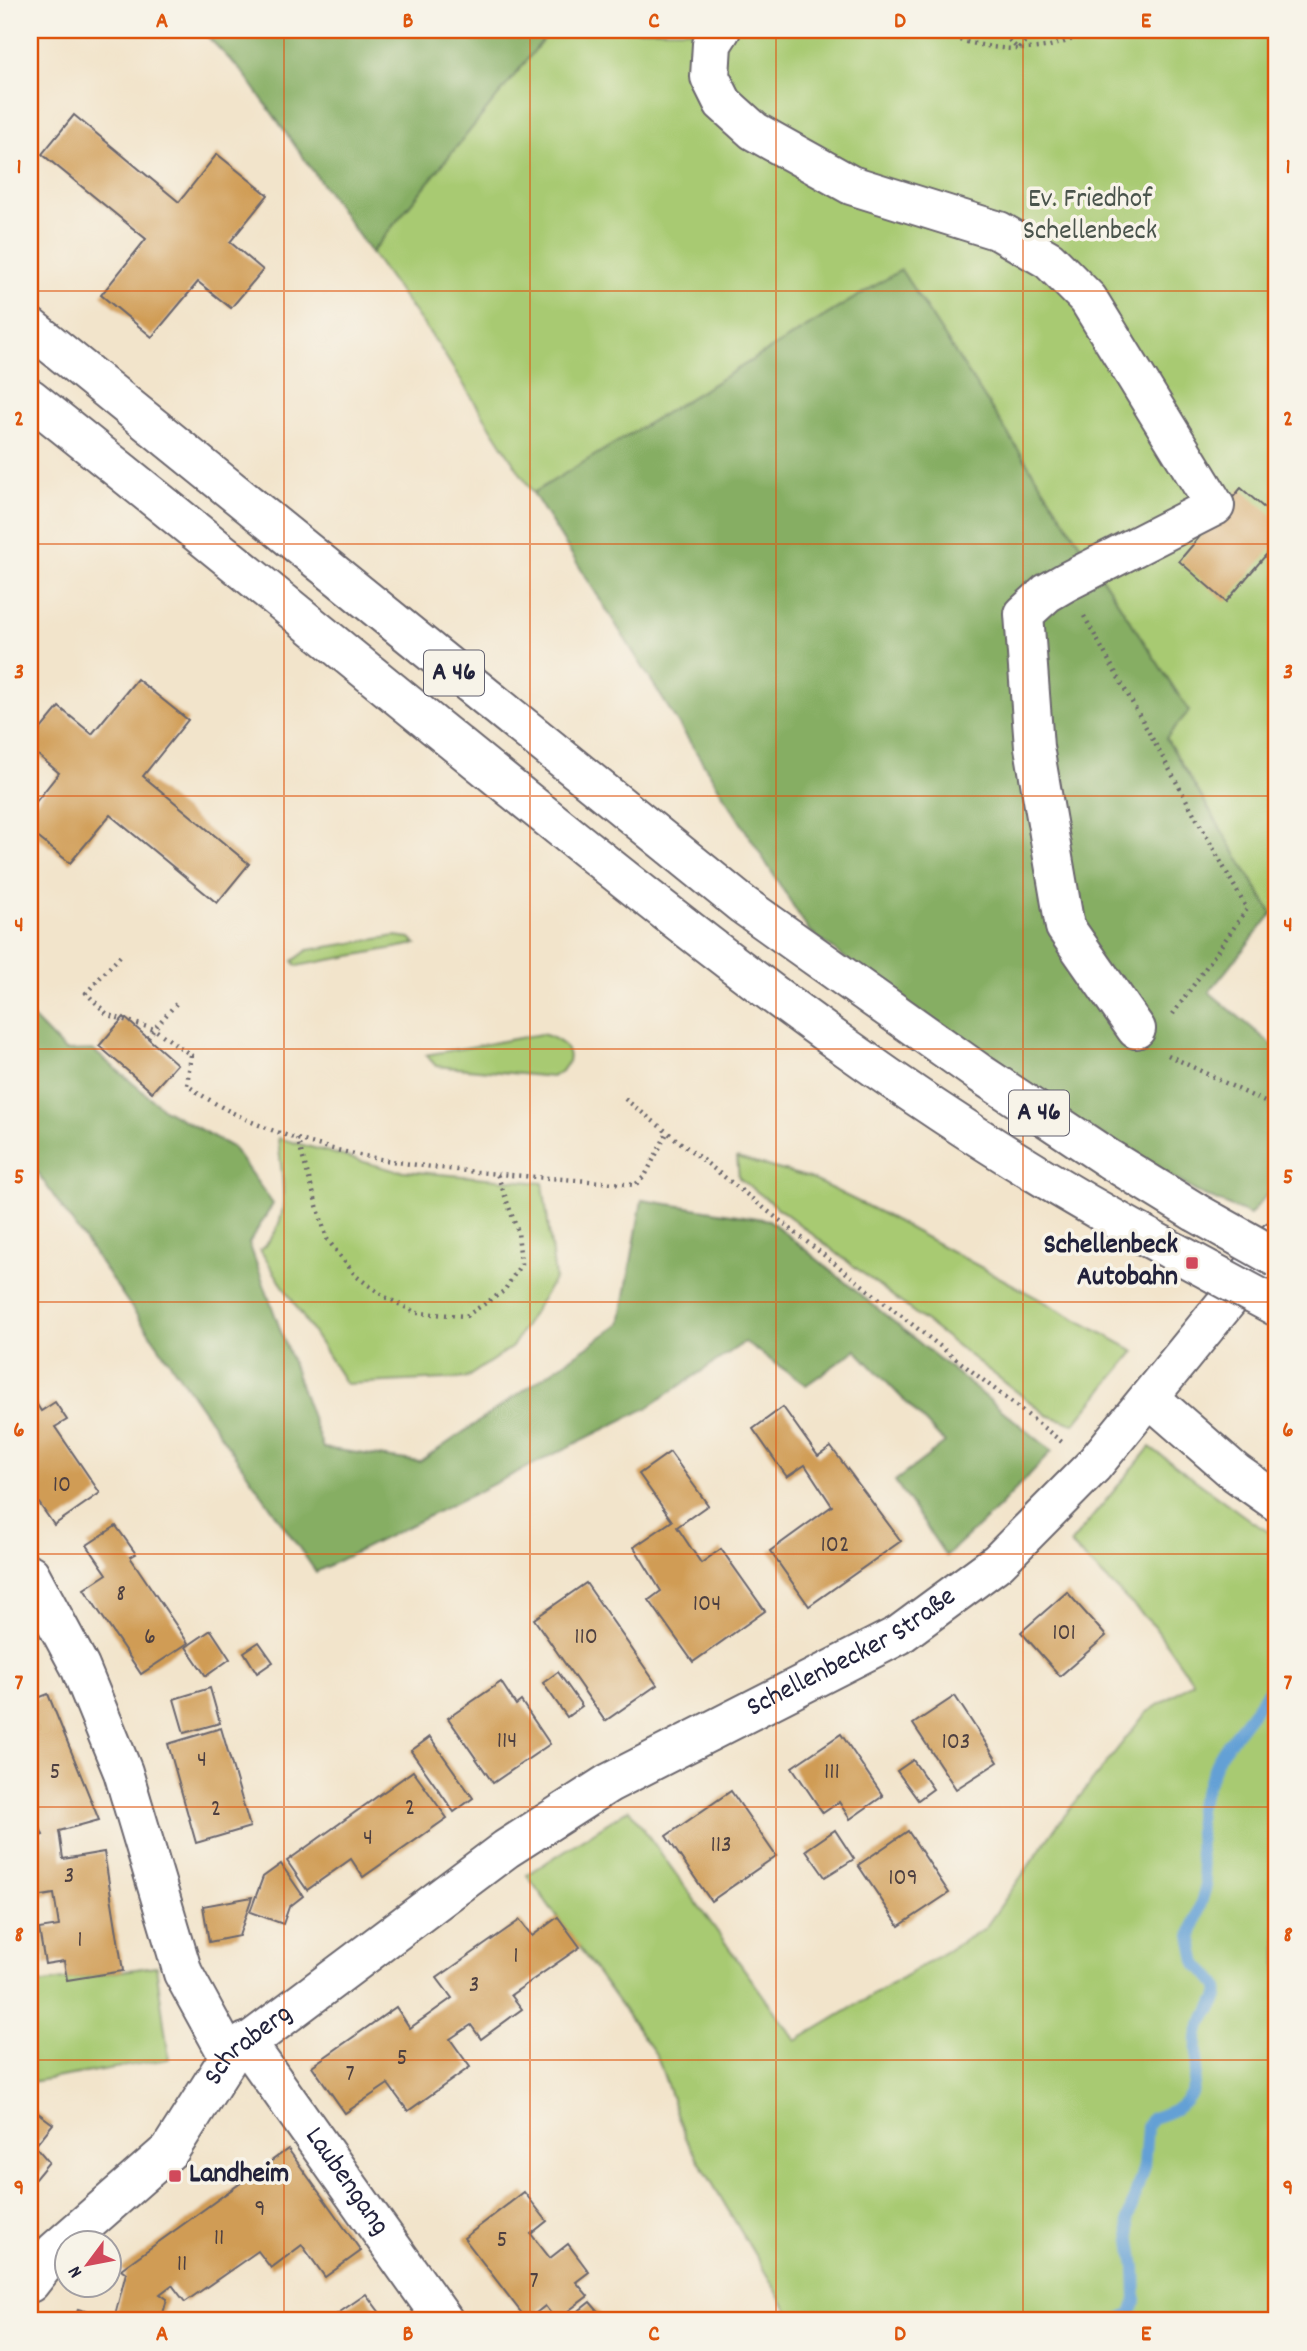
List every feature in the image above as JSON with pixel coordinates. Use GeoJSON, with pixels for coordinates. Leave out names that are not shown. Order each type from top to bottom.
{"type":"FeatureCollection","features":[{"type":"Feature","properties":{"kind":"main road"},"geometry":{"type":"LineString","coordinates":[[721,30],[712,44],[710,76],[723,103],[754,131],[851,185],[999,231],[1049,260],[1088,299],[1215,506],[1066,582],[1048,593],[1024,614],[1034,747],[1065,927],[1155,1036]]}},
{"type":"Feature","properties":{"kind":"main road","name":"A 46"},"geometry":{"type":"LineString","coordinates":[[30,327],[743,905],[978,1072],[1109,1159],[1277,1258]]}},
{"type":"Feature","properties":{"kind":"main road","name":"A 46"},"geometry":{"type":"LineString","coordinates":[[30,398],[619,876],[870,1067],[1003,1155],[1277,1307]]}},
{"type":"Feature","properties":{"kind":"main road","name":"Schellenbecker Straße"},"geometry":{"type":"LineString","coordinates":[[506,1849],[609,1783],[899,1635],[998,1562],[1093,1466],[1277,1240]]}},
{"type":"Feature","properties":{"kind":"main road"},"geometry":{"type":"LineString","coordinates":[[1150,1398],[1236,1473],[1277,1502]]}},
{"type":"Feature","properties":{"kind":"main road"},"geometry":{"type":"LineString","coordinates":[[30,1574],[80,1667],[123,1772],[183,1973],[238,2050]]}},
{"type":"Feature","properties":{"kind":"main road","name":"Schraberg"},"geometry":{"type":"LineString","coordinates":[[30,2283],[55,2251],[170,2150],[238,2050],[506,1849]]}},
{"type":"Feature","properties":{"kind":"main road","name":"Laubengang"},"geometry":{"type":"LineString","coordinates":[[238,2050],[444,2321]]}},
{"type":"Feature","properties":{"kind":"path"},"geometry":{"type":"LineString","coordinates":[[926,30],[970,44],[1018,49],[1053,48],[1090,30]]}},
{"type":"Feature","properties":{"kind":"path"},"geometry":{"type":"LineString","coordinates":[[999,30],[1018,49]]}},
{"type":"Feature","properties":{"kind":"path"},"geometry":{"type":"LineString","coordinates":[[1018,49],[1035,30]]}},
{"type":"Feature","properties":{"kind":"path"},"geometry":{"type":"LineString","coordinates":[[1066,582],[1247,909],[1155,1036],[1277,1108]]}},
{"type":"Feature","properties":{"kind":"path"},"geometry":{"type":"LineString","coordinates":[[120,956],[86,993],[108,1015],[154,1029],[191,1055],[187,1085],[219,1108],[297,1138],[393,1163],[635,1185],[645,1176],[667,1133]]}},
{"type":"Feature","properties":{"kind":"path"},"geometry":{"type":"LineString","coordinates":[[148,1038],[176,1004]]}},
{"type":"Feature","properties":{"kind":"path"},"geometry":{"type":"LineString","coordinates":[[625,1099],[1093,1466]]}},
{"type":"Feature","properties":{"kind":"path"},"geometry":{"type":"LineString","coordinates":[[297,1138],[304,1169],[327,1239],[356,1276],[386,1297],[417,1313],[466,1316],[504,1291],[521,1264],[518,1232],[496,1171]]}},
{"type":"Feature","properties":{"kind":"green space"},"geometry":{"type":"Polygon","coordinates":[[[201,30],[551,30],[371,253],[245,75],[201,30]]]}},
{"type":"Feature","properties":{"kind":"green space","name":"Ev. Friedhof Schellenbeck"},"geometry":{"type":"Polygon","coordinates":[[[551,30],[1277,30],[1277,909],[1272,914],[1166,738],[1189,711],[901,270],[533,493],[437,343],[371,253],[551,30]]]}},
{"type":"Feature","properties":{"kind":"green space"},"geometry":{"type":"Polygon","coordinates":[[[901,270],[1189,711],[1166,738],[1272,914],[1209,992],[1277,1049],[1277,1182],[1250,1215],[1197,1192],[996,1072],[809,931],[533,493],[901,270]]]}},
{"type":"Feature","properties":{"kind":"green space"},"geometry":{"type":"Polygon","coordinates":[[[396,936],[410,938],[416,944],[297,966],[293,961],[308,950],[396,936]]]}},
{"type":"Feature","properties":{"kind":"green space"},"geometry":{"type":"Polygon","coordinates":[[[30,1015],[65,1051],[93,1050],[165,1110],[232,1147],[273,1204],[249,1243],[323,1448],[420,1462],[620,1324],[642,1200],[769,1220],[1052,1451],[998,1508],[946,1556],[895,1481],[945,1443],[856,1350],[806,1385],[745,1342],[647,1408],[316,1572],[30,1162],[30,1015]]]}},
{"type":"Feature","properties":{"kind":"green space"},"geometry":{"type":"Polygon","coordinates":[[[541,1034],[559,1041],[568,1052],[566,1065],[552,1077],[436,1066],[426,1055],[541,1034]]]}},
{"type":"Feature","properties":{"kind":"green space"},"geometry":{"type":"Polygon","coordinates":[[[278,1138],[393,1170],[543,1183],[555,1278],[512,1347],[466,1378],[346,1384],[260,1250],[271,1239],[282,1213],[283,1184],[278,1138]]]}},
{"type":"Feature","properties":{"kind":"green space"},"geometry":{"type":"Polygon","coordinates":[[[737,1158],[810,1178],[881,1213],[1135,1351],[1074,1424],[1047,1415],[739,1178],[737,1158]]]}},
{"type":"Feature","properties":{"kind":"green space"},"geometry":{"type":"Polygon","coordinates":[[[1150,1447],[1277,1537],[1277,2321],[794,2321],[685,2137],[657,2056],[527,1875],[629,1809],[796,2041],[985,1928],[1058,1824],[1146,1713],[1193,1682],[1154,1626],[1070,1544],[1150,1447]]]}},
{"type":"Feature","properties":{"kind":"green space"},"geometry":{"type":"Polygon","coordinates":[[[156,1966],[169,2059],[30,2082],[30,1985],[156,1966]]]}},
{"type":"Feature","properties":{"kind":"building"},"geometry":{"type":"Polygon","coordinates":[[[74,115],[179,202],[217,154],[268,195],[230,242],[263,270],[231,308],[198,282],[152,337],[101,295],[146,239],[42,154],[74,115]]]}},
{"type":"Feature","properties":{"kind":"building"},"geometry":{"type":"Polygon","coordinates":[[[1241,488],[1277,519],[1277,542],[1226,602],[1179,561],[1241,488]]]}},
{"type":"Feature","properties":{"kind":"building"},"geometry":{"type":"Polygon","coordinates":[[[137,679],[188,720],[143,776],[249,864],[217,903],[110,815],[70,863],[30,831],[30,809],[59,773],[30,748],[30,742],[59,707],[92,734],[137,679]]]}},
{"type":"Feature","properties":{"kind":"building"},"geometry":{"type":"Polygon","coordinates":[[[124,1017],[177,1064],[152,1092],[99,1046],[124,1017]]]}},
{"type":"Feature","properties":{"kind":"building"},"geometry":{"type":"Polygon","coordinates":[[[30,1394],[41,1411],[55,1402],[67,1420],[55,1427],[100,1493],[54,1525],[30,1490],[30,1394]]]}},
{"type":"Feature","properties":{"kind":"building"},"geometry":{"type":"Polygon","coordinates":[[[783,1407],[818,1456],[831,1447],[901,1541],[809,1606],[770,1551],[832,1506],[805,1465],[787,1477],[753,1429],[783,1407]]]}},
{"type":"Feature","properties":{"kind":"building"},"geometry":{"type":"Polygon","coordinates":[[[670,1452],[708,1505],[677,1527],[701,1563],[721,1549],[765,1611],[693,1662],[649,1600],[661,1591],[634,1547],[672,1521],[639,1474],[670,1452]]]}},
{"type":"Feature","properties":{"kind":"building"},"geometry":{"type":"Polygon","coordinates":[[[116,1526],[136,1554],[130,1557],[188,1643],[141,1674],[84,1589],[107,1574],[87,1545],[116,1526]]]}},
{"type":"Feature","properties":{"kind":"building"},"geometry":{"type":"Polygon","coordinates":[[[586,1583],[657,1685],[605,1721],[534,1619],[586,1583]]]}},
{"type":"Feature","properties":{"kind":"building"},"geometry":{"type":"Polygon","coordinates":[[[1067,1592],[1106,1636],[1060,1676],[1021,1632],[1067,1592]]]}},
{"type":"Feature","properties":{"kind":"building"},"geometry":{"type":"Polygon","coordinates":[[[211,1630],[230,1659],[206,1676],[186,1647],[211,1630]]]}},
{"type":"Feature","properties":{"kind":"building"},"geometry":{"type":"Polygon","coordinates":[[[259,1642],[273,1662],[257,1673],[244,1652],[259,1642]]]}},
{"type":"Feature","properties":{"kind":"building"},"geometry":{"type":"Polygon","coordinates":[[[558,1672],[582,1706],[567,1717],[543,1683],[558,1672]]]}},
{"type":"Feature","properties":{"kind":"building"},"geometry":{"type":"Polygon","coordinates":[[[501,1682],[516,1705],[521,1701],[550,1744],[493,1783],[448,1718],[501,1682]]]}},
{"type":"Feature","properties":{"kind":"building"},"geometry":{"type":"Polygon","coordinates":[[[210,1688],[220,1723],[184,1733],[174,1699],[210,1688]]]}},
{"type":"Feature","properties":{"kind":"building"},"geometry":{"type":"Polygon","coordinates":[[[48,1694],[99,1820],[59,1831],[63,1859],[104,1852],[123,1971],[67,1980],[64,1961],[45,1964],[39,1929],[59,1926],[54,1894],[30,1898],[30,1839],[43,1835],[30,1802],[30,1701],[48,1694]]]}},
{"type":"Feature","properties":{"kind":"building"},"geometry":{"type":"Polygon","coordinates":[[[955,1696],[998,1762],[956,1789],[913,1724],[955,1696]]]}},
{"type":"Feature","properties":{"kind":"building"},"geometry":{"type":"Polygon","coordinates":[[[221,1728],[250,1827],[196,1843],[168,1744],[221,1728]]]}},
{"type":"Feature","properties":{"kind":"building"},"geometry":{"type":"Polygon","coordinates":[[[841,1734],[883,1796],[850,1819],[839,1802],[823,1813],[792,1767],[841,1734]]]}},
{"type":"Feature","properties":{"kind":"building"},"geometry":{"type":"Polygon","coordinates":[[[430,1737],[473,1798],[454,1812],[411,1751],[430,1737]]]}},
{"type":"Feature","properties":{"kind":"building"},"geometry":{"type":"Polygon","coordinates":[[[913,1760],[933,1789],[918,1800],[897,1771],[913,1760]]]}},
{"type":"Feature","properties":{"kind":"building"},"geometry":{"type":"Polygon","coordinates":[[[413,1771],[447,1818],[363,1877],[351,1859],[307,1890],[287,1861],[413,1771]]]}},
{"type":"Feature","properties":{"kind":"building"},"geometry":{"type":"Polygon","coordinates":[[[731,1791],[776,1856],[711,1901],[666,1836],[731,1791]]]}},
{"type":"Feature","properties":{"kind":"building"},"geometry":{"type":"Polygon","coordinates":[[[835,1830],[854,1859],[825,1877],[806,1850],[835,1830]]]}},
{"type":"Feature","properties":{"kind":"building"},"geometry":{"type":"Polygon","coordinates":[[[908,1831],[949,1893],[899,1926],[858,1865],[908,1831]]]}},
{"type":"Feature","properties":{"kind":"building"},"geometry":{"type":"Polygon","coordinates":[[[281,1864],[303,1896],[289,1907],[283,1924],[250,1912],[263,1877],[281,1864]]]}},
{"type":"Feature","properties":{"kind":"building"},"geometry":{"type":"Polygon","coordinates":[[[252,1897],[239,1936],[209,1942],[203,1906],[252,1897]]]}},
{"type":"Feature","properties":{"kind":"building"},"geometry":{"type":"Polygon","coordinates":[[[558,1917],[580,1947],[511,1995],[522,2009],[481,2039],[471,2025],[450,2039],[470,2067],[408,2111],[388,2084],[345,2113],[312,2066],[396,2007],[410,2028],[452,1998],[437,1978],[520,1920],[532,1936],[558,1917]]]}},
{"type":"Feature","properties":{"kind":"building"},"geometry":{"type":"Polygon","coordinates":[[[30,2107],[53,2124],[35,2146],[49,2162],[30,2185],[30,2107]]]}},
{"type":"Feature","properties":{"kind":"building"},"geometry":{"type":"Polygon","coordinates":[[[288,2149],[361,2251],[325,2277],[302,2245],[271,2268],[258,2251],[185,2302],[172,2285],[160,2294],[167,2299],[161,2321],[75,2321],[78,2309],[114,2319],[119,2298],[122,2298],[126,2273],[122,2268],[288,2149]]]}},
{"type":"Feature","properties":{"kind":"building"},"geometry":{"type":"Polygon","coordinates":[[[524,2192],[547,2221],[531,2234],[550,2258],[568,2244],[589,2272],[576,2282],[588,2296],[556,2320],[545,2306],[527,2320],[464,2238],[524,2192]]]}},
{"type":"Feature","properties":{"kind":"building"},"geometry":{"type":"Polygon","coordinates":[[[366,2294],[386,2321],[327,2321],[366,2294]]]}},
{"type":"Feature","properties":{"kind":"building"},"geometry":{"type":"Polygon","coordinates":[[[590,2302],[602,2316],[596,2321],[566,2321],[590,2302]]]}},
{"type":"Feature","properties":{"kind":"waterway"},"geometry":{"type":"LineString","coordinates":[[1115,2321],[1131,2313],[1136,2300],[1135,2268],[1128,2219],[1144,2166],[1147,2127],[1152,2118],[1175,2109],[1189,2097],[1195,2080],[1198,2033],[1219,1992],[1210,1976],[1197,1965],[1191,1936],[1206,1886],[1200,1855],[1198,1808],[1219,1756],[1277,1680]]}},
{"type":"Feature","properties":{"kind":"place","name":"Schellenbeck Autobahn"},"geometry":{"type":"Point","coordinates":[1192,1263]}},
{"type":"Feature","properties":{"kind":"place","name":"Landheim"},"geometry":{"type":"Point","coordinates":[175,2176]}}]}
